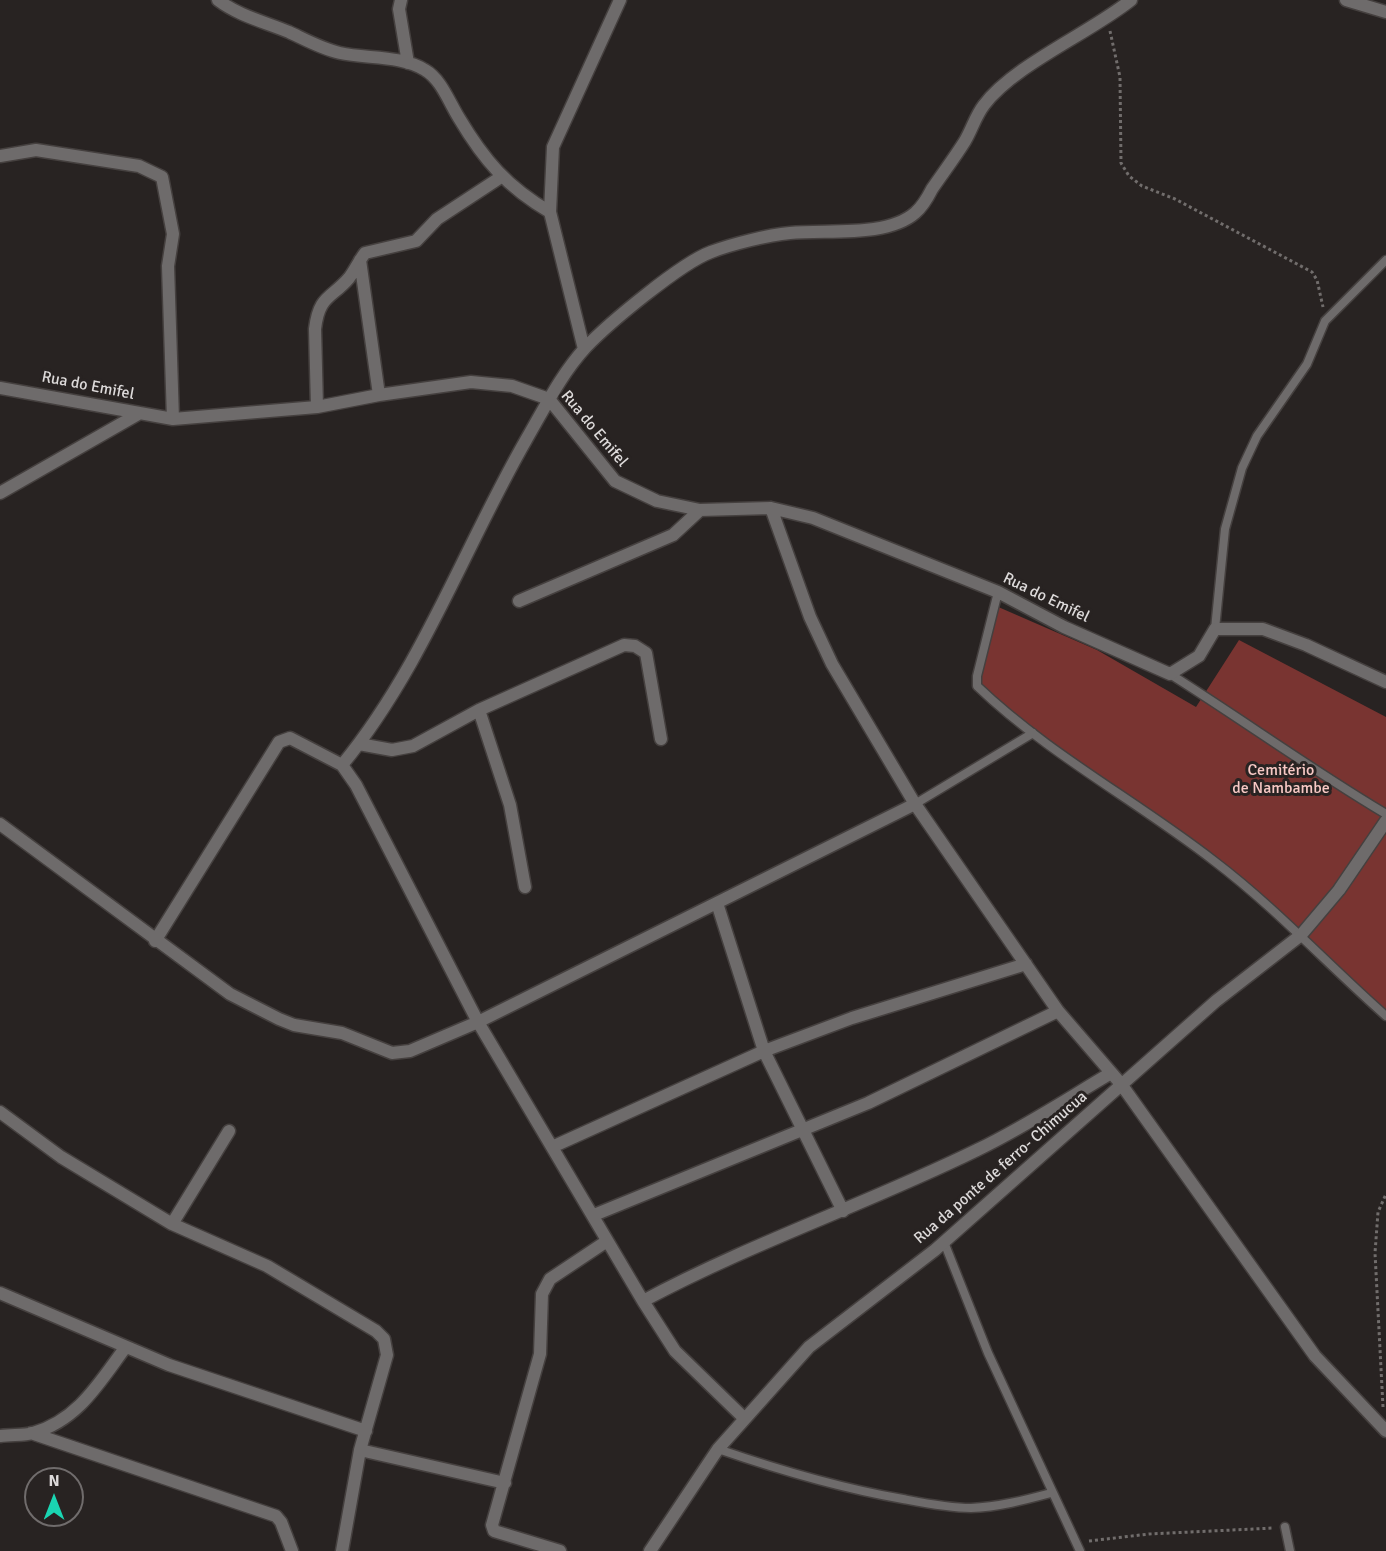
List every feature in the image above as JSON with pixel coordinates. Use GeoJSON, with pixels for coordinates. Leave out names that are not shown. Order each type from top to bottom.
{"type":"FeatureCollection","features":[{"type":"Feature","properties":{"kind":"street"},"geometry":{"type":"LineString","coordinates":[[218,0],[238,12],[319,46],[340,53],[408,63],[425,69],[435,78],[460,120],[501,177],[520,195],[550,212]]}},
{"type":"Feature","properties":{"kind":"street"},"geometry":{"type":"LineString","coordinates":[[584,349],[550,212],[553,147],[620,0]]}},
{"type":"Feature","properties":{"kind":"street"},"geometry":{"type":"LineString","coordinates":[[342,765],[359,744],[425,639],[504,478],[549,399],[584,349],[611,324],[692,261],[711,252],[788,233],[864,230],[898,222],[915,213],[964,142],[984,105],[1004,86],[1048,54],[1107,19],[1131,0]]}},
{"type":"Feature","properties":{"kind":"street"},"geometry":{"type":"LineString","coordinates":[[1346,0],[1386,12]]}},
{"type":"Feature","properties":{"kind":"street"},"geometry":{"type":"LineString","coordinates":[[397,3],[408,63]]}},
{"type":"Feature","properties":{"kind":"street"},"geometry":{"type":"LineString","coordinates":[[0,156],[36,150],[139,165],[162,177],[173,234],[168,266],[173,418]]}},
{"type":"Feature","properties":{"kind":"street"},"geometry":{"type":"LineString","coordinates":[[317,407],[316,316],[326,297],[348,278],[365,253],[416,241],[437,219],[501,177]]}},
{"type":"Feature","properties":{"kind":"street"},"geometry":{"type":"LineString","coordinates":[[360,260],[379,395]]}},
{"type":"Feature","properties":{"kind":"street","name":"Rua do Emifel"},"geometry":{"type":"LineString","coordinates":[[0,388],[173,418],[317,407],[471,381],[512,386],[549,399],[615,481],[657,501],[700,510],[771,508],[813,518],[998,592],[1064,627],[1170,674]]}},
{"type":"Feature","properties":{"kind":"street"},"geometry":{"type":"LineString","coordinates":[[0,493],[140,413]]}},
{"type":"Feature","properties":{"kind":"street"},"geometry":{"type":"LineString","coordinates":[[771,508],[810,617],[827,655],[915,804],[1058,1011],[1121,1084],[1315,1356],[1385,1430]]}},
{"type":"Feature","properties":{"kind":"street"},"geometry":{"type":"LineString","coordinates":[[519,601],[673,535],[700,510]]}},
{"type":"Feature","properties":{"kind":"street"},"geometry":{"type":"LineString","coordinates":[[1170,674],[1199,656],[1215,628],[1263,629],[1306,645],[1386,682]]}},
{"type":"Feature","properties":{"kind":"street"},"geometry":{"type":"LineString","coordinates":[[359,744],[392,750],[412,746],[479,710],[613,648],[635,646],[646,654],[661,739]]}},
{"type":"Feature","properties":{"kind":"street"},"geometry":{"type":"LineString","coordinates":[[479,710],[510,805],[525,887]]}},
{"type":"Feature","properties":{"kind":"street"},"geometry":{"type":"LineString","coordinates":[[155,941],[279,742],[290,738],[342,765],[356,785],[478,1022],[594,1215],[607,1241],[675,1351],[744,1418]]}},
{"type":"Feature","properties":{"kind":"street"},"geometry":{"type":"LineString","coordinates":[[0,824],[155,941],[230,994],[294,1025],[342,1033],[392,1053],[410,1052],[478,1022],[915,804]]}},
{"type":"Feature","properties":{"kind":"street","name":"Rua da ponte de ferro- Chimucua"},"geometry":{"type":"LineString","coordinates":[[650,1551],[718,1449],[809,1347],[944,1242],[1216,1001],[1301,935],[1339,890],[1386,821]]}},
{"type":"Feature","properties":{"kind":"street"},"geometry":{"type":"LineString","coordinates":[[717,903],[764,1051],[843,1211]]}},
{"type":"Feature","properties":{"kind":"street"},"geometry":{"type":"LineString","coordinates":[[552,1147],[764,1051],[852,1018],[1026,964]]}},
{"type":"Feature","properties":{"kind":"street"},"geometry":{"type":"LineString","coordinates":[[594,1215],[868,1103],[1058,1011]]}},
{"type":"Feature","properties":{"kind":"street"},"geometry":{"type":"LineString","coordinates":[[644,1301],[694,1274],[779,1234],[843,1211],[978,1150],[1111,1073]]}},
{"type":"Feature","properties":{"kind":"street"},"geometry":{"type":"LineString","coordinates":[[0,1112],[61,1157],[172,1224],[267,1266],[376,1331],[384,1339],[387,1355],[360,1450],[342,1551]]}},
{"type":"Feature","properties":{"kind":"street"},"geometry":{"type":"LineString","coordinates":[[172,1224],[229,1131]]}},
{"type":"Feature","properties":{"kind":"street"},"geometry":{"type":"LineString","coordinates":[[560,1551],[494,1531],[492,1525],[540,1354],[542,1294],[550,1279],[607,1241]]}},
{"type":"Feature","properties":{"kind":"street"},"geometry":{"type":"LineString","coordinates":[[0,1293],[124,1348],[169,1365],[366,1431]]}},
{"type":"Feature","properties":{"kind":"street"},"geometry":{"type":"LineString","coordinates":[[0,1436],[31,1434],[62,1422],[86,1402],[124,1348]]}},
{"type":"Feature","properties":{"kind":"street"},"geometry":{"type":"LineString","coordinates":[[31,1434],[276,1516],[281,1522],[292,1551]]}},
{"type":"Feature","properties":{"kind":"street"},"geometry":{"type":"LineString","coordinates":[[360,1450],[505,1483]]}},
{"type":"Feature","properties":{"kind":"lane"},"geometry":{"type":"LineString","coordinates":[[1215,628],[1225,530],[1242,468],[1257,436],[1307,364],[1325,321],[1386,260]]}},
{"type":"Feature","properties":{"kind":"lane"},"geometry":{"type":"LineString","coordinates":[[998,592],[976,676],[977,686],[1033,733],[1213,860],[1301,935],[1386,1016]]}},
{"type":"Feature","properties":{"kind":"lane"},"geometry":{"type":"LineString","coordinates":[[1170,674],[1254,726],[1331,781],[1386,814]]}},
{"type":"Feature","properties":{"kind":"lane"},"geometry":{"type":"LineString","coordinates":[[915,804],[1033,733]]}},
{"type":"Feature","properties":{"kind":"lane"},"geometry":{"type":"LineString","coordinates":[[944,1242],[988,1353],[1078,1547]]}},
{"type":"Feature","properties":{"kind":"lane"},"geometry":{"type":"LineString","coordinates":[[718,1449],[788,1474],[849,1490],[922,1502],[969,1508],[1018,1502],[1051,1492]]}},
{"type":"Feature","properties":{"kind":"lane"},"geometry":{"type":"LineString","coordinates":[[1285,1527],[1290,1551]]}},
{"type":"Feature","properties":{"kind":"path"},"geometry":{"type":"LineString","coordinates":[[1107,19],[1120,77],[1121,162],[1129,176],[1142,186],[1175,199],[1312,272],[1317,280],[1325,321]]}},
{"type":"Feature","properties":{"kind":"path"},"geometry":{"type":"LineString","coordinates":[[1385,1430],[1375,1253],[1378,1212],[1386,1194]]}},
{"type":"Feature","properties":{"kind":"path"},"geometry":{"type":"LineString","coordinates":[[1078,1547],[1149,1534],[1285,1527]]}},
{"type":"Feature","properties":{"kind":"green space","name":"Cemitério de Nambambe"},"geometry":{"type":"Polygon","coordinates":[[[996,606],[1097,650],[1196,707],[1239,640],[1386,717],[1386,1016],[1258,895],[1033,733],[977,686],[996,606]]]}}]}
